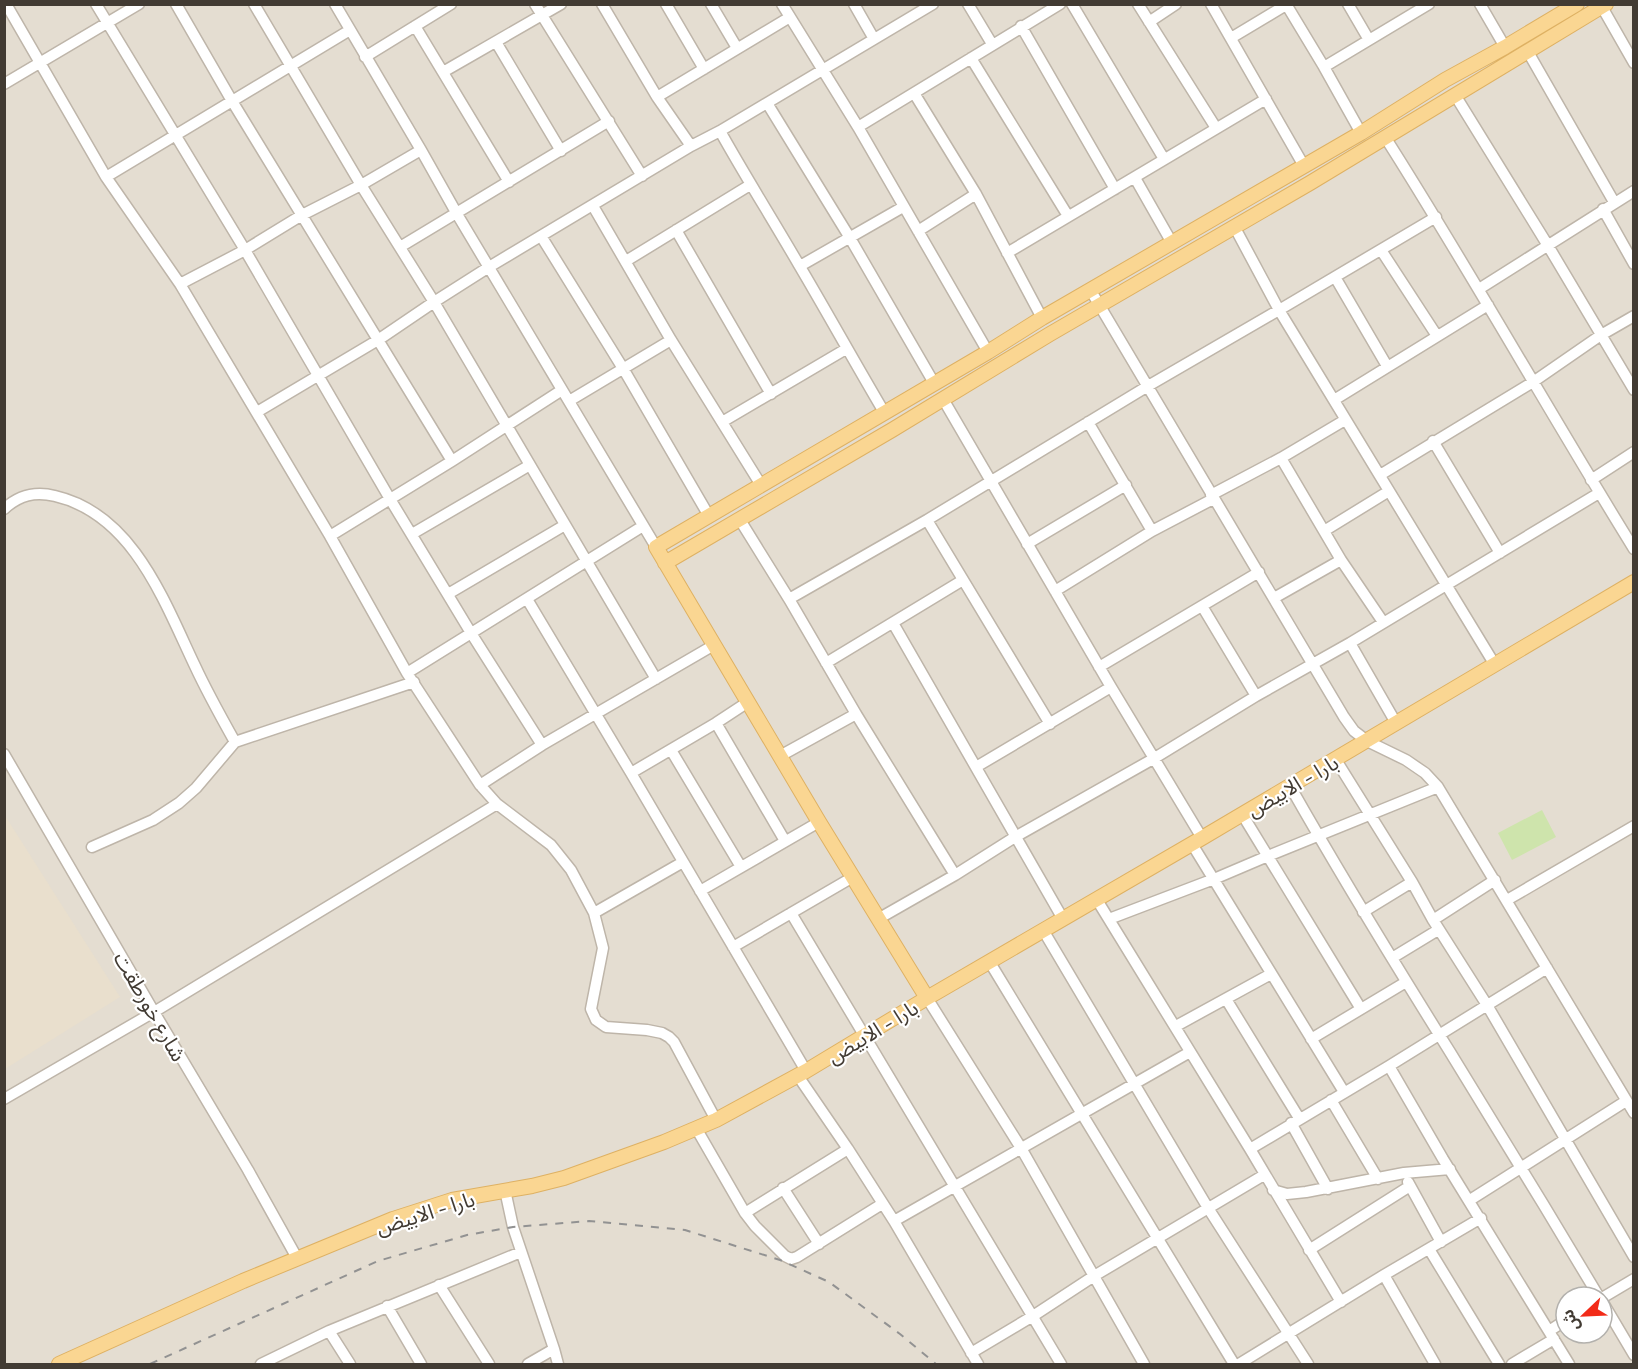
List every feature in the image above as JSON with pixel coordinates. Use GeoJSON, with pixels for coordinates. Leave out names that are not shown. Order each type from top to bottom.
{"type":"FeatureCollection","features":[{"type":"Feature","properties":{"kind":"main road"},"geometry":{"type":"LineString","coordinates":[[927,998],[819,822],[656,547],[1042,318],[1361,133],[1445,80],[1505,47],[1554,10],[1577,4]]}},
{"type":"Feature","properties":{"kind":"main road"},"geometry":{"type":"LineString","coordinates":[[665,563],[1604,6]]}},
{"type":"Feature","properties":{"kind":"main road","name":"بارا - الابيض"},"geometry":{"type":"LineString","coordinates":[[59,1365],[243,1281],[393,1219],[452,1200],[564,1178],[664,1142],[716,1120],[802,1073],[989,961],[1336,760],[1634,582]]}},
{"type":"Feature","properties":{"kind":"street"},"geometry":{"type":"LineString","coordinates":[[6,4],[106,177],[180,284],[330,536],[410,678],[480,785],[497,804],[551,845],[571,870],[594,913],[603,948],[591,1010],[596,1020],[606,1027],[647,1030],[669,1037],[674,1042],[716,1120]]}},
{"type":"Feature","properties":{"kind":"street"},"geometry":{"type":"LineString","coordinates":[[96,4],[245,250],[390,500],[542,745]]}},
{"type":"Feature","properties":{"kind":"street"},"geometry":{"type":"LineString","coordinates":[[4,84],[139,4]]}},
{"type":"Feature","properties":{"kind":"street"},"geometry":{"type":"LineString","coordinates":[[176,4],[232,101],[452,461]]}},
{"type":"Feature","properties":{"kind":"street"},"geometry":{"type":"LineString","coordinates":[[254,4],[361,185],[434,302],[656,679]]}},
{"type":"Feature","properties":{"kind":"street"},"geometry":{"type":"LineString","coordinates":[[365,57],[451,4]]}},
{"type":"Feature","properties":{"kind":"street"},"geometry":{"type":"LineString","coordinates":[[535,4],[642,176]]}},
{"type":"Feature","properties":{"kind":"street"},"geometry":{"type":"LineString","coordinates":[[443,72],[561,4]]}},
{"type":"Feature","properties":{"kind":"street"},"geometry":{"type":"LineString","coordinates":[[602,4],[657,97],[691,146]]}},
{"type":"Feature","properties":{"kind":"street"},"geometry":{"type":"LineString","coordinates":[[666,4],[704,69]]}},
{"type":"Feature","properties":{"kind":"street"},"geometry":{"type":"LineString","coordinates":[[711,4],[738,48]]}},
{"type":"Feature","properties":{"kind":"street"},"geometry":{"type":"LineString","coordinates":[[782,4],[858,127],[988,352]]}},
{"type":"Feature","properties":{"kind":"street"},"geometry":{"type":"LineString","coordinates":[[854,4],[874,39]]}},
{"type":"Feature","properties":{"kind":"street"},"geometry":{"type":"LineString","coordinates":[[968,4],[992,44]]}},
{"type":"Feature","properties":{"kind":"street"},"geometry":{"type":"LineString","coordinates":[[858,127],[1060,4]]}},
{"type":"Feature","properties":{"kind":"street"},"geometry":{"type":"LineString","coordinates":[[1072,4],[1164,159]]}},
{"type":"Feature","properties":{"kind":"street"},"geometry":{"type":"LineString","coordinates":[[1138,4],[1216,128]]}},
{"type":"Feature","properties":{"kind":"street"},"geometry":{"type":"LineString","coordinates":[[1149,22],[1176,4]]}},
{"type":"Feature","properties":{"kind":"street"},"geometry":{"type":"LineString","coordinates":[[1211,4],[1304,166]]}},
{"type":"Feature","properties":{"kind":"street"},"geometry":{"type":"LineString","coordinates":[[1348,4],[1369,40]]}},
{"type":"Feature","properties":{"kind":"street"},"geometry":{"type":"LineString","coordinates":[[1480,4],[1505,47]]}},
{"type":"Feature","properties":{"kind":"street"},"geometry":{"type":"LineString","coordinates":[[335,5],[656,547]]}},
{"type":"Feature","properties":{"kind":"street"},"geometry":{"type":"LineString","coordinates":[[1231,38],[1286,5],[1361,133]]}},
{"type":"Feature","properties":{"kind":"street"},"geometry":{"type":"LineString","coordinates":[[256,412],[378,340],[489,267],[691,146],[822,71],[925,6]]}},
{"type":"Feature","properties":{"kind":"street"},"geometry":{"type":"LineString","coordinates":[[1324,67],[1422,6]]}},
{"type":"Feature","properties":{"kind":"street"},"geometry":{"type":"LineString","coordinates":[[1604,6],[1634,63]]}},
{"type":"Feature","properties":{"kind":"street"},"geometry":{"type":"LineString","coordinates":[[657,97],[790,17]]}},
{"type":"Feature","properties":{"kind":"street"},"geometry":{"type":"LineString","coordinates":[[415,26],[509,182]]}},
{"type":"Feature","properties":{"kind":"street"},"geometry":{"type":"LineString","coordinates":[[1022,26],[1115,189]]}},
{"type":"Feature","properties":{"kind":"street"},"geometry":{"type":"LineString","coordinates":[[106,177],[350,30]]}},
{"type":"Feature","properties":{"kind":"street"},"geometry":{"type":"LineString","coordinates":[[496,42],[561,151]]}},
{"type":"Feature","properties":{"kind":"street"},"geometry":{"type":"LineString","coordinates":[[1528,52],[1614,202]]}},
{"type":"Feature","properties":{"kind":"street"},"geometry":{"type":"LineString","coordinates":[[971,58],[1068,216]]}},
{"type":"Feature","properties":{"kind":"street"},"geometry":{"type":"LineString","coordinates":[[914,93],[976,194],[1042,318]]}},
{"type":"Feature","properties":{"kind":"street"},"geometry":{"type":"LineString","coordinates":[[1455,95],[1634,390]]}},
{"type":"Feature","properties":{"kind":"street"},"geometry":{"type":"LineString","coordinates":[[1007,253],[1266,99]]}},
{"type":"Feature","properties":{"kind":"street"},"geometry":{"type":"LineString","coordinates":[[767,103],[850,238],[934,383]]}},
{"type":"Feature","properties":{"kind":"street"},"geometry":{"type":"LineString","coordinates":[[400,247],[609,121]]}},
{"type":"Feature","properties":{"kind":"street"},"geometry":{"type":"LineString","coordinates":[[720,130],[884,412]]}},
{"type":"Feature","properties":{"kind":"street"},"geometry":{"type":"LineString","coordinates":[[1384,137],[1436,217],[1634,549]]}},
{"type":"Feature","properties":{"kind":"street"},"geometry":{"type":"LineString","coordinates":[[180,284],[245,250],[302,215],[361,185],[421,150]]}},
{"type":"Feature","properties":{"kind":"street"},"geometry":{"type":"LineString","coordinates":[[1135,178],[1172,243]]}},
{"type":"Feature","properties":{"kind":"street"},"geometry":{"type":"LineString","coordinates":[[626,261],[750,185]]}},
{"type":"Feature","properties":{"kind":"street"},"geometry":{"type":"LineString","coordinates":[[918,231],[976,194]]}},
{"type":"Feature","properties":{"kind":"street"},"geometry":{"type":"LineString","coordinates":[[1479,289],[1614,202],[1632,194]]}},
{"type":"Feature","properties":{"kind":"street"},"geometry":{"type":"LineString","coordinates":[[593,206],[671,340],[761,485]]}},
{"type":"Feature","properties":{"kind":"street"},"geometry":{"type":"LineString","coordinates":[[800,266],[903,207]]}},
{"type":"Feature","properties":{"kind":"street"},"geometry":{"type":"LineString","coordinates":[[1603,209],[1634,264]]}},
{"type":"Feature","properties":{"kind":"street"},"geometry":{"type":"LineString","coordinates":[[789,599],[927,520],[1148,386],[1436,217]]}},
{"type":"Feature","properties":{"kind":"street"},"geometry":{"type":"LineString","coordinates":[[1234,226],[1279,310],[1494,665]]}},
{"type":"Feature","properties":{"kind":"street"},"geometry":{"type":"LineString","coordinates":[[676,230],[771,394]]}},
{"type":"Feature","properties":{"kind":"street"},"geometry":{"type":"LineString","coordinates":[[541,236],[624,370],[709,516]]}},
{"type":"Feature","properties":{"kind":"street"},"geometry":{"type":"LineString","coordinates":[[1381,250],[1437,336]]}},
{"type":"Feature","properties":{"kind":"street"},"geometry":{"type":"LineString","coordinates":[[1335,277],[1387,366]]}},
{"type":"Feature","properties":{"kind":"street"},"geometry":{"type":"LineString","coordinates":[[1091,291],[1312,665],[1354,731],[1367,741],[1406,760],[1425,773],[1438,788],[1634,1113]]}},
{"type":"Feature","properties":{"kind":"street"},"geometry":{"type":"LineString","coordinates":[[1334,400],[1488,305]]}},
{"type":"Feature","properties":{"kind":"street"},"geometry":{"type":"LineString","coordinates":[[1380,475],[1533,382],[1601,335],[1634,316]]}},
{"type":"Feature","properties":{"kind":"street"},"geometry":{"type":"LineString","coordinates":[[569,401],[671,340]]}},
{"type":"Feature","properties":{"kind":"street"},"geometry":{"type":"LineString","coordinates":[[722,422],[846,349]]}},
{"type":"Feature","properties":{"kind":"street"},"geometry":{"type":"LineString","coordinates":[[330,536],[562,390]]}},
{"type":"Feature","properties":{"kind":"street"},"geometry":{"type":"LineString","coordinates":[[943,399],[1153,759],[1197,841],[1214,879],[1344,1092]]}},
{"type":"Feature","properties":{"kind":"street"},"geometry":{"type":"LineString","coordinates":[[1055,591],[1152,531],[1345,420]]}},
{"type":"Feature","properties":{"kind":"street"},"geometry":{"type":"LineString","coordinates":[[1088,422],[1152,531]]}},
{"type":"Feature","properties":{"kind":"street"},"geometry":{"type":"LineString","coordinates":[[1433,441],[1500,553]]}},
{"type":"Feature","properties":{"kind":"street"},"geometry":{"type":"LineString","coordinates":[[1591,480],[1634,452]]}},
{"type":"Feature","properties":{"kind":"street"},"geometry":{"type":"LineString","coordinates":[[1281,458],[1341,560],[1383,622]]}},
{"type":"Feature","properties":{"kind":"street"},"geometry":{"type":"LineString","coordinates":[[412,534],[530,465]]}},
{"type":"Feature","properties":{"kind":"street"},"geometry":{"type":"LineString","coordinates":[[1027,544],[1126,485]]}},
{"type":"Feature","properties":{"kind":"street"},"geometry":{"type":"LineString","coordinates":[[1324,531],[1389,491]]}},
{"type":"Feature","properties":{"kind":"street"},"geometry":{"type":"LineString","coordinates":[[878,919],[1350,643],[1599,493]]}},
{"type":"Feature","properties":{"kind":"street"},"geometry":{"type":"LineString","coordinates":[[4,509],[27,494],[45,494],[67,499],[94,513],[114,528],[137,556],[157,587],[209,696],[235,742]]}},
{"type":"Feature","properties":{"kind":"street"},"geometry":{"type":"LineString","coordinates":[[740,520],[955,875]]}},
{"type":"Feature","properties":{"kind":"street"},"geometry":{"type":"LineString","coordinates":[[927,520],[1050,724]]}},
{"type":"Feature","properties":{"kind":"street"},"geometry":{"type":"LineString","coordinates":[[448,594],[565,525]]}},
{"type":"Feature","properties":{"kind":"street"},"geometry":{"type":"LineString","coordinates":[[92,847],[153,820],[179,803],[196,788],[235,742],[410,678],[471,633],[643,526]]}},
{"type":"Feature","properties":{"kind":"street"},"geometry":{"type":"LineString","coordinates":[[1274,598],[1341,560]]}},
{"type":"Feature","properties":{"kind":"street"},"geometry":{"type":"LineString","coordinates":[[1099,667],[1258,572]]}},
{"type":"Feature","properties":{"kind":"street"},"geometry":{"type":"LineString","coordinates":[[826,663],[963,580]]}},
{"type":"Feature","properties":{"kind":"street"},"geometry":{"type":"LineString","coordinates":[[527,599],[733,947],[802,1073],[894,1221],[978,1365]]}},
{"type":"Feature","properties":{"kind":"street"},"geometry":{"type":"LineString","coordinates":[[1202,606],[1256,696]]}},
{"type":"Feature","properties":{"kind":"street"},"geometry":{"type":"LineString","coordinates":[[893,623],[1063,919]]}},
{"type":"Feature","properties":{"kind":"street"},"geometry":{"type":"LineString","coordinates":[[1350,643],[1396,723]]}},
{"type":"Feature","properties":{"kind":"street"},"geometry":{"type":"LineString","coordinates":[[480,785],[542,745],[714,645]]}},
{"type":"Feature","properties":{"kind":"street"},"geometry":{"type":"LineString","coordinates":[[976,767],[1111,687]]}},
{"type":"Feature","properties":{"kind":"street"},"geometry":{"type":"LineString","coordinates":[[631,773],[748,702]]}},
{"type":"Feature","properties":{"kind":"street"},"geometry":{"type":"LineString","coordinates":[[780,756],[856,714]]}},
{"type":"Feature","properties":{"kind":"street"},"geometry":{"type":"LineString","coordinates":[[716,723],[785,842]]}},
{"type":"Feature","properties":{"kind":"street"},"geometry":{"type":"LineString","coordinates":[[671,750],[741,867]]}},
{"type":"Feature","properties":{"kind":"street","name":"شارع خورطقت"},"geometry":{"type":"LineString","coordinates":[[4,754],[248,1170],[297,1258]]}},
{"type":"Feature","properties":{"kind":"street"},"geometry":{"type":"LineString","coordinates":[[1336,760],[1487,1005],[1634,1257]]}},
{"type":"Feature","properties":{"kind":"street"},"geometry":{"type":"LineString","coordinates":[[1290,786],[1363,912],[1593,1285]]}},
{"type":"Feature","properties":{"kind":"street"},"geometry":{"type":"LineString","coordinates":[[1109,919],[1438,788]]}},
{"type":"Feature","properties":{"kind":"street"},"geometry":{"type":"LineString","coordinates":[[4,1099],[154,1012],[497,804]]}},
{"type":"Feature","properties":{"kind":"street"},"geometry":{"type":"LineString","coordinates":[[1242,814],[1361,1009]]}},
{"type":"Feature","properties":{"kind":"street"},"geometry":{"type":"LineString","coordinates":[[700,891],[819,822]]}},
{"type":"Feature","properties":{"kind":"street"},"geometry":{"type":"LineString","coordinates":[[1507,900],[1634,826]]}},
{"type":"Feature","properties":{"kind":"street"},"geometry":{"type":"LineString","coordinates":[[594,913],[683,862]]}},
{"type":"Feature","properties":{"kind":"street"},"geometry":{"type":"LineString","coordinates":[[733,947],[853,877]]}},
{"type":"Feature","properties":{"kind":"street"},"geometry":{"type":"LineString","coordinates":[[1392,958],[1495,880]]}},
{"type":"Feature","properties":{"kind":"street"},"geometry":{"type":"LineString","coordinates":[[1363,912],[1412,882]]}},
{"type":"Feature","properties":{"kind":"street"},"geometry":{"type":"LineString","coordinates":[[1097,900],[1176,1026],[1341,1302]]}},
{"type":"Feature","properties":{"kind":"street"},"geometry":{"type":"LineString","coordinates":[[791,913],[1061,1365]]}},
{"type":"Feature","properties":{"kind":"street"},"geometry":{"type":"LineString","coordinates":[[1043,930],[1208,1208],[1308,1365]]}},
{"type":"Feature","properties":{"kind":"street"},"geometry":{"type":"LineString","coordinates":[[989,961],[1234,1365]]}},
{"type":"Feature","properties":{"kind":"street"},"geometry":{"type":"LineString","coordinates":[[1250,1149],[1547,968]]}},
{"type":"Feature","properties":{"kind":"street"},"geometry":{"type":"LineString","coordinates":[[1176,1026],[1271,974]]}},
{"type":"Feature","properties":{"kind":"street"},"geometry":{"type":"LineString","coordinates":[[1311,1039],[1406,982]]}},
{"type":"Feature","properties":{"kind":"street"},"geometry":{"type":"LineString","coordinates":[[927,998],[1021,1148],[1144,1365]]}},
{"type":"Feature","properties":{"kind":"street"},"geometry":{"type":"LineString","coordinates":[[1226,999],[1295,1121],[1328,1189]]}},
{"type":"Feature","properties":{"kind":"street"},"geometry":{"type":"LineString","coordinates":[[894,1221],[1190,1052]]}},
{"type":"Feature","properties":{"kind":"street"},"geometry":{"type":"LineString","coordinates":[[1389,1066],[1569,1365]]}},
{"type":"Feature","properties":{"kind":"street"},"geometry":{"type":"LineString","coordinates":[[1331,1100],[1378,1179]]}},
{"type":"Feature","properties":{"kind":"street"},"geometry":{"type":"LineString","coordinates":[[1470,1200],[1626,1101]]}},
{"type":"Feature","properties":{"kind":"street"},"geometry":{"type":"LineString","coordinates":[[696,1128],[745,1213],[785,1256],[791,1259],[882,1204]]}},
{"type":"Feature","properties":{"kind":"street"},"geometry":{"type":"LineString","coordinates":[[745,1213],[848,1149]]}},
{"type":"Feature","properties":{"kind":"street"},"geometry":{"type":"LineString","coordinates":[[1273,1190],[1287,1194],[1328,1189],[1404,1173],[1450,1169]]}},
{"type":"Feature","properties":{"kind":"street"},"geometry":{"type":"LineString","coordinates":[[1404,1173],[1441,1242]]}},
{"type":"Feature","properties":{"kind":"street"},"geometry":{"type":"LineString","coordinates":[[971,1353],[1094,1276],[1264,1175]]}},
{"type":"Feature","properties":{"kind":"street"},"geometry":{"type":"LineString","coordinates":[[1309,1250],[1410,1186]]}},
{"type":"Feature","properties":{"kind":"street"},"geometry":{"type":"LineString","coordinates":[[783,1188],[819,1244]]}},
{"type":"Feature","properties":{"kind":"street"},"geometry":{"type":"LineString","coordinates":[[505,1190],[513,1227],[558,1365]]}},
{"type":"Feature","properties":{"kind":"street"},"geometry":{"type":"LineString","coordinates":[[1239,1365],[1480,1218]]}},
{"type":"Feature","properties":{"kind":"street"},"geometry":{"type":"LineString","coordinates":[[1429,1249],[1499,1365]]}},
{"type":"Feature","properties":{"kind":"street"},"geometry":{"type":"LineString","coordinates":[[261,1365],[274,1362],[329,1331],[521,1251]]}},
{"type":"Feature","properties":{"kind":"street"},"geometry":{"type":"LineString","coordinates":[[1384,1275],[1435,1365]]}},
{"type":"Feature","properties":{"kind":"street"},"geometry":{"type":"LineString","coordinates":[[1614,1291],[1634,1279]]}},
{"type":"Feature","properties":{"kind":"street"},"geometry":{"type":"LineString","coordinates":[[439,1285],[489,1365]]}},
{"type":"Feature","properties":{"kind":"street"},"geometry":{"type":"LineString","coordinates":[[387,1306],[421,1365]]}},
{"type":"Feature","properties":{"kind":"street"},"geometry":{"type":"LineString","coordinates":[[1614,1321],[1634,1355]]}},
{"type":"Feature","properties":{"kind":"street"},"geometry":{"type":"LineString","coordinates":[[329,1331],[350,1365]]}},
{"type":"Feature","properties":{"kind":"street"},"geometry":{"type":"LineString","coordinates":[[1512,1365],[1552,1335]]}},
{"type":"Feature","properties":{"kind":"street"},"geometry":{"type":"LineString","coordinates":[[528,1365],[554,1349]]}},
{"type":"Feature","properties":{"kind":"shaded area"},"geometry":{"type":"Polygon","coordinates":[[[5,5],[1633,5],[1633,1364],[5,1364],[5,5]]]}},
{"type":"Feature","properties":{"kind":"shaded area"},"geometry":{"type":"Polygon","coordinates":[[[4,814],[120,997],[5,1069],[4,1069],[4,814]]]}},
{"type":"Feature","properties":{"kind":"green space"},"geometry":{"type":"Polygon","coordinates":[[[1542,810],[1556,837],[1512,860],[1498,833],[1542,810]]]}},
{"type":"Feature","properties":{"kind":"railway"},"geometry":{"type":"LineString","coordinates":[[150,1364],[378,1261],[467,1235],[513,1227],[589,1221],[685,1230],[780,1260],[829,1282],[900,1334],[936,1364]]}}]}
